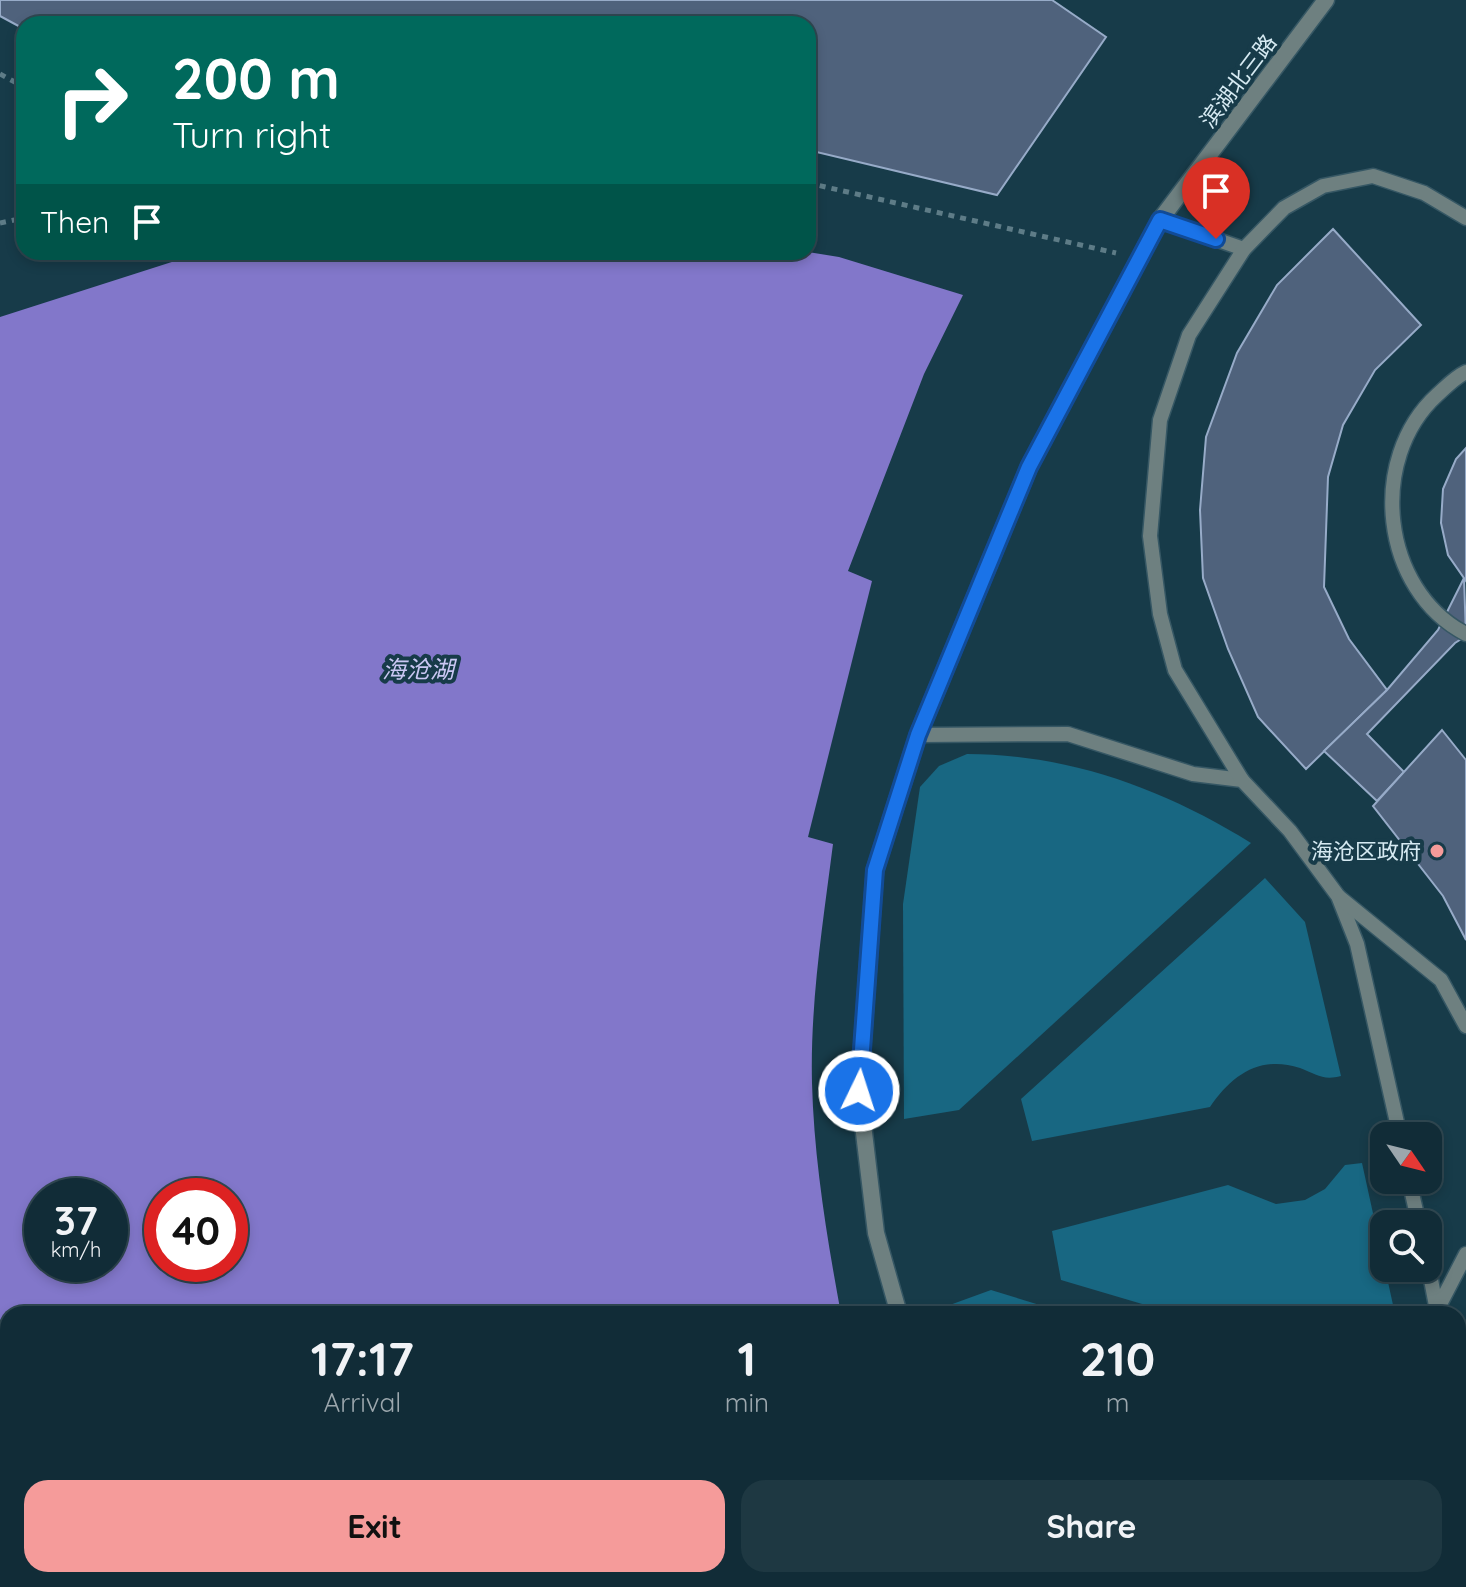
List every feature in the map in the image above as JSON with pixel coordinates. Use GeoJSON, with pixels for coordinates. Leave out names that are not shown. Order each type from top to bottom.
{"type":"FeatureCollection","features":[{"type":"Feature","properties":{"kind":"street","name":"滨湖北三路"},"geometry":{"type":"LineString","coordinates":[[897,1306],[876,1233],[859,1091],[875,870],[918,735],[1029,467],[1160,220],[1326,0]]}},
{"type":"Feature","properties":{"kind":"lane"},"geometry":{"type":"LineString","coordinates":[[1466,218],[1424,193],[1373,176],[1323,186],[1284,208],[1244,249],[1189,335],[1160,420],[1150,536],[1160,614],[1175,670],[1242,780],[1290,831],[1338,896],[1441,980],[1466,1026]]}},
{"type":"Feature","properties":{"kind":"lane"},"geometry":{"type":"LineString","coordinates":[[1160,220],[1244,249]]}},
{"type":"Feature","properties":{"kind":"lane"},"geometry":{"type":"LineString","coordinates":[[1466,372],[1425,407],[1400,450],[1391,498],[1396,547],[1417,591],[1451,626],[1466,634]]}},
{"type":"Feature","properties":{"kind":"lane"},"geometry":{"type":"LineString","coordinates":[[918,735],[1068,734],[1193,774],[1242,780]]}},
{"type":"Feature","properties":{"kind":"lane"},"geometry":{"type":"LineString","coordinates":[[1338,896],[1357,944],[1397,1122]]}},
{"type":"Feature","properties":{"kind":"lane"},"geometry":{"type":"LineString","coordinates":[[1440,1306],[1466,1254]]}},
{"type":"Feature","properties":{"kind":"lane"},"geometry":{"type":"LineString","coordinates":[[1431,1282],[1436,1306]]}},
{"type":"Feature","properties":{"kind":"path"},"geometry":{"type":"LineString","coordinates":[[816,185],[1140,259]]}},
{"type":"Feature","properties":{"kind":"shaded area"},"geometry":{"type":"Polygon","coordinates":[[[967,754],[1042,760],[1115,778],[1184,806],[1251,843],[959,1110],[904,1119],[903,904],[920,787],[939,766],[967,754]]]}},
{"type":"Feature","properties":{"kind":"shaded area"},"geometry":{"type":"Polygon","coordinates":[[[1265,878],[1305,922],[1341,1076],[1324,1077],[1286,1065],[1260,1066],[1238,1077],[1210,1107],[1032,1141],[1021,1099],[1265,878]]]}},
{"type":"Feature","properties":{"kind":"shaded area"},"geometry":{"type":"Polygon","coordinates":[[[1362,1163],[1372,1210],[1370,1282],[1388,1282],[1393,1306],[1149,1306],[1061,1280],[1052,1231],[1228,1185],[1276,1204],[1305,1200],[1325,1189],[1345,1165],[1362,1163]]]}},
{"type":"Feature","properties":{"kind":"shaded area"},"geometry":{"type":"Polygon","coordinates":[[[991,1290],[1043,1306],[947,1306],[991,1290]]]}},
{"type":"Feature","properties":{"kind":"water","name":"海沧湖"},"geometry":{"type":"Polygon","coordinates":[[[816,253],[839,257],[963,295],[924,374],[848,571],[872,581],[808,837],[833,844],[815,993],[812,1083],[822,1199],[840,1306],[0,1306],[0,317],[178,260],[816,260],[816,253]]]}},
{"type":"Feature","properties":{"kind":"building"},"geometry":{"type":"Polygon","coordinates":[[[0,0],[1052,0],[1106,37],[997,195],[816,152],[816,16],[16,16],[16,25],[0,16],[0,0]]]}},
{"type":"Feature","properties":{"kind":"building"},"geometry":{"type":"Polygon","coordinates":[[[1333,229],[1421,325],[1375,370],[1343,425],[1328,477],[1324,587],[1349,639],[1387,690],[1306,769],[1258,717],[1228,649],[1203,578],[1200,510],[1206,437],[1237,353],[1277,285],[1333,229]]]}},
{"type":"Feature","properties":{"kind":"building"},"geometry":{"type":"Polygon","coordinates":[[[1466,448],[1466,581],[1448,555],[1441,523],[1443,489],[1456,459],[1466,448]]]}},
{"type":"Feature","properties":{"kind":"building"},"geometry":{"type":"Polygon","coordinates":[[[1464,578],[1466,636],[1455,643],[1367,734],[1404,772],[1377,801],[1324,751],[1387,690],[1438,630],[1464,578]]]}},
{"type":"Feature","properties":{"kind":"building","name":"海沧区政府"},"geometry":{"type":"Polygon","coordinates":[[[1442,730],[1466,760],[1466,940],[1443,896],[1373,806],[1442,730]]]}},
{"type":"Feature","properties":{"kind":"place","name":"海沧区政府"},"geometry":{"type":"Point","coordinates":[1437,851]}},
{"type":"Feature","properties":{"kind":"route"},"geometry":{"type":"LineString","coordinates":[[859,1091],[875,870],[918,735],[1029,467],[1160,220],[1216,239]]}}]}
